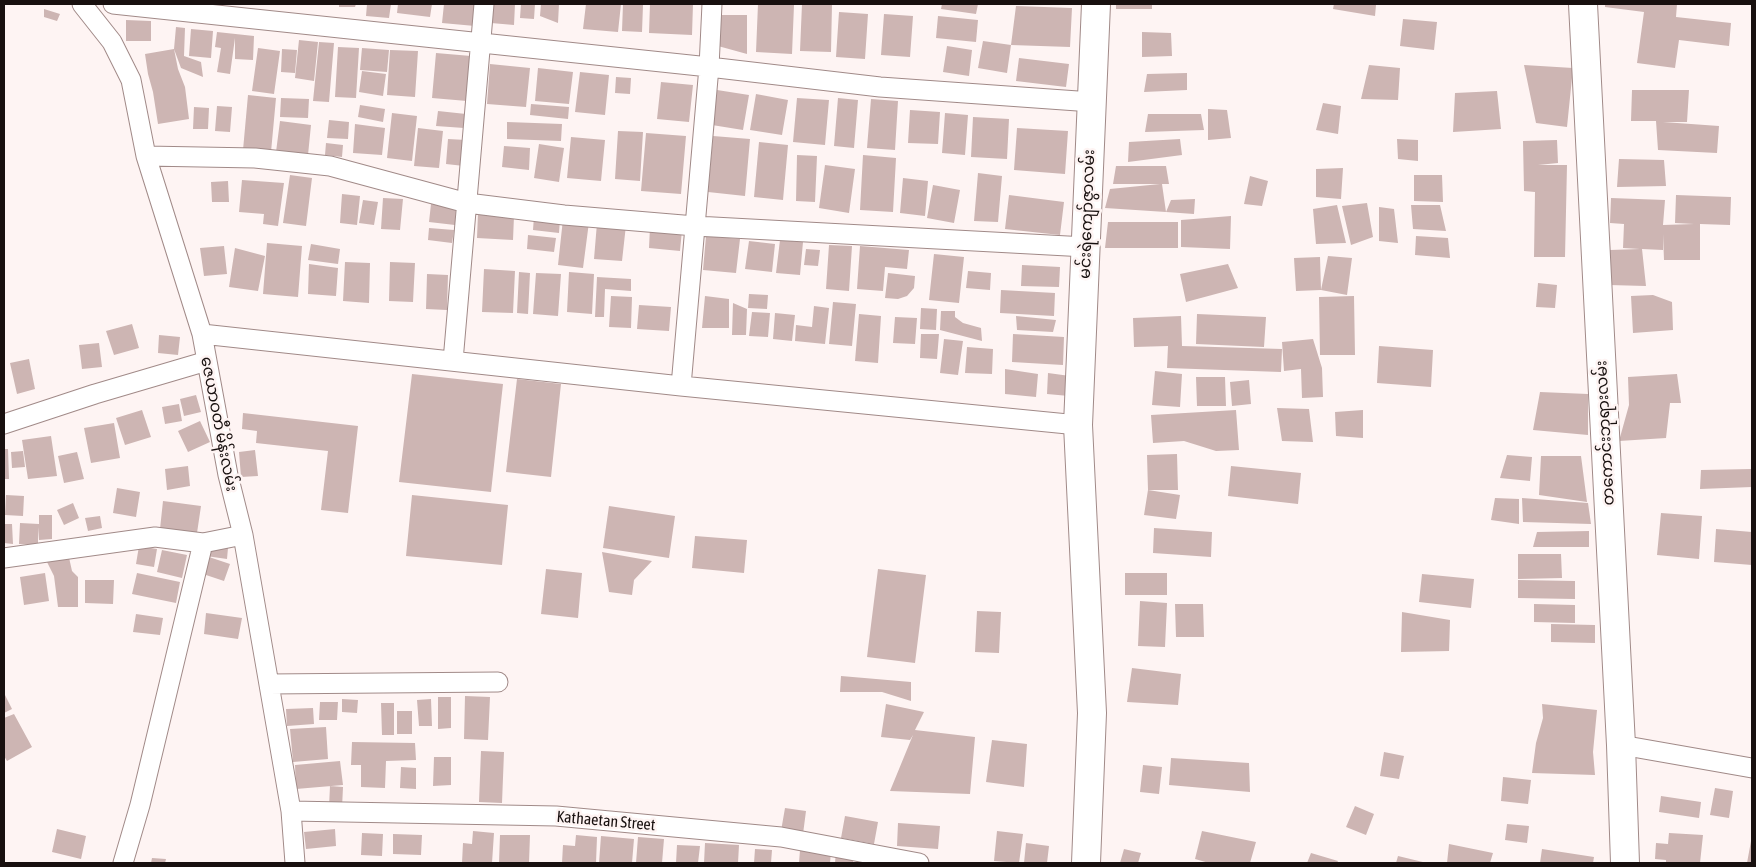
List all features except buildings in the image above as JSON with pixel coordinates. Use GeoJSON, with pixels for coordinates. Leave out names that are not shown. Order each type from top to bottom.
{"type":"FeatureCollection","features":[{"type":"Feature","properties":{"kind":"street","name":"ဇေယာဝတီ မိန်းလမ်း"},"geometry":{"type":"LineString","coordinates":[[82,4],[112,42],[131,80],[146,156],[202,334],[228,476],[243,535],[291,811],[295,863]]}},
{"type":"Feature","properties":{"kind":"street"},"geometry":{"type":"LineString","coordinates":[[113,4],[481,42],[880,87],[1092,102]]}},
{"type":"Feature","properties":{"kind":"street"},"geometry":{"type":"LineString","coordinates":[[453,361],[484,4]]}},
{"type":"Feature","properties":{"kind":"street"},"geometry":{"type":"LineString","coordinates":[[681,386],[709,67],[712,4]]}},
{"type":"Feature","properties":{"kind":"street","name":"မင်းရဲကျော်ဇွာလမ်း"},"geometry":{"type":"LineString","coordinates":[[1086,863],[1092,713],[1078,425],[1096,4]]}},
{"type":"Feature","properties":{"kind":"street","name":"တကောင်းဘုရားလမ်း"},"geometry":{"type":"LineString","coordinates":[[1583,4],[1621,745],[1625,863]]}},
{"type":"Feature","properties":{"kind":"street"},"geometry":{"type":"LineString","coordinates":[[146,156],[255,158],[330,166],[467,202],[564,215],[695,226],[1086,247]]}},
{"type":"Feature","properties":{"kind":"street"},"geometry":{"type":"LineString","coordinates":[[202,334],[681,386],[1078,425]]}},
{"type":"Feature","properties":{"kind":"street"},"geometry":{"type":"LineString","coordinates":[[4,424],[95,394],[207,361]]}},
{"type":"Feature","properties":{"kind":"street"},"geometry":{"type":"LineString","coordinates":[[4,558],[155,537],[203,543],[243,535]]}},
{"type":"Feature","properties":{"kind":"street"},"geometry":{"type":"LineString","coordinates":[[123,863],[140,805],[203,543]]}},
{"type":"Feature","properties":{"kind":"street"},"geometry":{"type":"LineString","coordinates":[[269,684],[498,682]]}},
{"type":"Feature","properties":{"kind":"street"},"geometry":{"type":"LineString","coordinates":[[1621,745],[1752,768]]}},
{"type":"Feature","properties":{"kind":"street","name":"Kathaetan Street"},"geometry":{"type":"LineString","coordinates":[[291,811],[556,816],[781,838],[919,863]]}}]}
